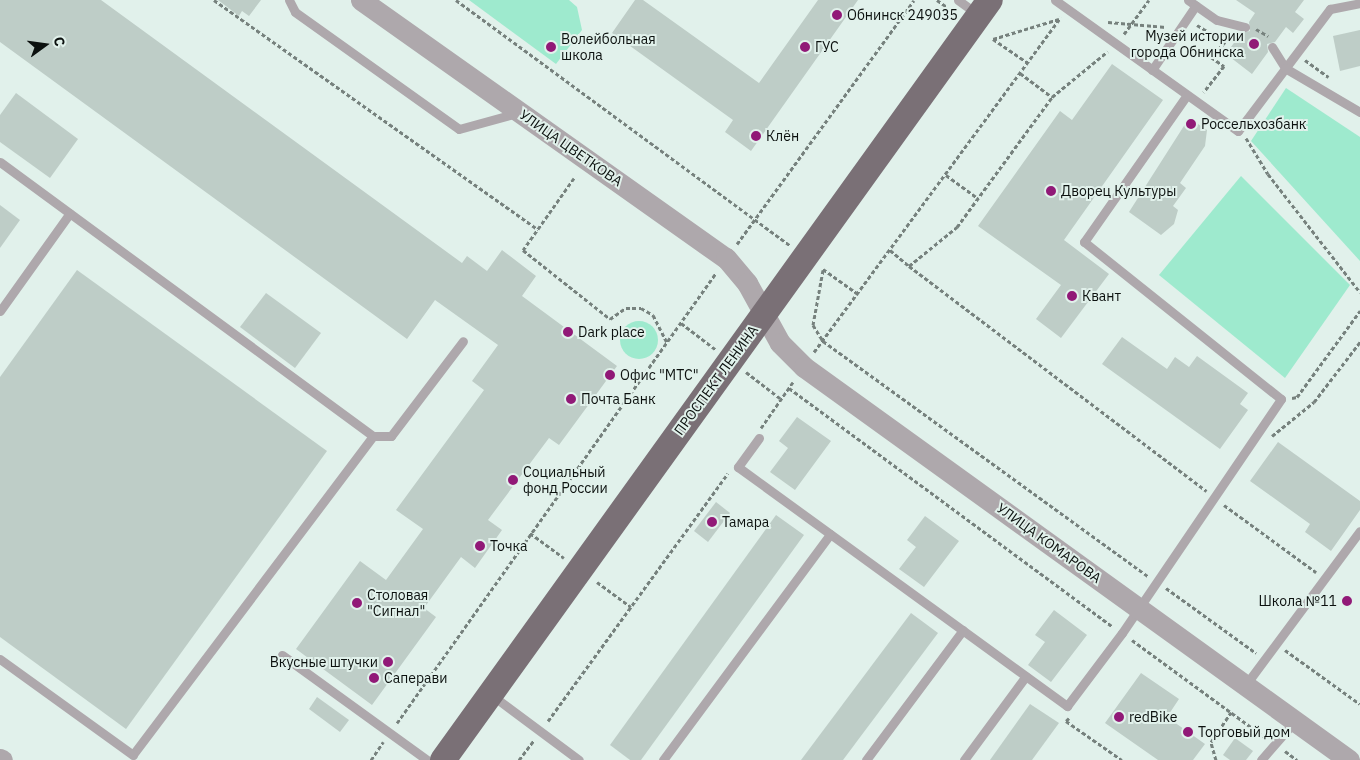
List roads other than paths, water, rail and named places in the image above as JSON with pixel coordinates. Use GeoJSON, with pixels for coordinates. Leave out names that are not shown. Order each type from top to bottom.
{"type":"FeatureCollection","features":[{"type":"Feature","properties":{"kind":"main road","name":"ПРОСПЕКТ ЛЕНИНА"},"geometry":{"type":"LineString","coordinates":[[443,760],[765,312],[814,262],[985,8]]}},
{"type":"Feature","properties":{"kind":"street","name":"УЛИЦА ЦВЕТКОВА"},"geometry":{"type":"LineString","coordinates":[[361,0],[726,258],[765,312]]}},
{"type":"Feature","properties":{"kind":"street","name":"УЛИЦА КОМАРОВА"},"geometry":{"type":"LineString","coordinates":[[765,312],[780,344],[804,367],[1138,608],[1247,683],[1349,760]]}},
{"type":"Feature","properties":{"kind":"lane"},"geometry":{"type":"LineString","coordinates":[[289,0],[295,12],[459,129],[519,112]]}},
{"type":"Feature","properties":{"kind":"lane"},"geometry":{"type":"LineString","coordinates":[[958,0],[985,8]]}},
{"type":"Feature","properties":{"kind":"lane"},"geometry":{"type":"LineString","coordinates":[[1055,0],[1238,132],[1330,9],[1360,2]]}},
{"type":"Feature","properties":{"kind":"lane"},"geometry":{"type":"LineString","coordinates":[[1152,70],[1192,3],[1217,20],[1245,27]]}},
{"type":"Feature","properties":{"kind":"lane"},"geometry":{"type":"LineString","coordinates":[[1272,47],[1285,68],[1360,112]]}},
{"type":"Feature","properties":{"kind":"lane"},"geometry":{"type":"LineString","coordinates":[[757,437],[738,467],[1067,706],[1122,633],[1281,399],[1084,242],[1187,95]]}},
{"type":"Feature","properties":{"kind":"lane"},"geometry":{"type":"LineString","coordinates":[[0,162],[373,436],[390,436],[463,341]]}},
{"type":"Feature","properties":{"kind":"lane"},"geometry":{"type":"LineString","coordinates":[[0,311],[70,213]]}},
{"type":"Feature","properties":{"kind":"lane"},"geometry":{"type":"LineString","coordinates":[[0,659],[133,755],[373,436]]}},
{"type":"Feature","properties":{"kind":"lane"},"geometry":{"type":"LineString","coordinates":[[1247,683],[1360,531]]}},
{"type":"Feature","properties":{"kind":"lane"},"geometry":{"type":"LineString","coordinates":[[663,760],[830,534]]}},
{"type":"Feature","properties":{"kind":"lane"},"geometry":{"type":"LineString","coordinates":[[866,760],[963,630]]}},
{"type":"Feature","properties":{"kind":"lane"},"geometry":{"type":"LineString","coordinates":[[282,655],[427,760]]}},
{"type":"Feature","properties":{"kind":"lane"},"geometry":{"type":"LineString","coordinates":[[964,760],[1026,676]]}},
{"type":"Feature","properties":{"kind":"lane"},"geometry":{"type":"LineString","coordinates":[[490,694],[579,760]]}},
{"type":"Feature","properties":{"kind":"lane"},"geometry":{"type":"LineString","coordinates":[[1261,760],[1295,721]]}},
{"type":"Feature","properties":{"kind":"place","name":"Обнинск 249035"},"geometry":{"type":"Point","coordinates":[837,15]}},
{"type":"Feature","properties":{"kind":"place","name":"Музей истории города Обнинска"},"geometry":{"type":"Point","coordinates":[1254,44]}},
{"type":"Feature","properties":{"kind":"place","name":"Волейбольная школа"},"geometry":{"type":"Point","coordinates":[551,47]}},
{"type":"Feature","properties":{"kind":"place","name":"ГУС"},"geometry":{"type":"Point","coordinates":[805,47]}},
{"type":"Feature","properties":{"kind":"place","name":"Россельхозбанк"},"geometry":{"type":"Point","coordinates":[1191,124]}},
{"type":"Feature","properties":{"kind":"place","name":"Клён"},"geometry":{"type":"Point","coordinates":[756,136]}},
{"type":"Feature","properties":{"kind":"place","name":"Дворец Культуры"},"geometry":{"type":"Point","coordinates":[1051,191]}},
{"type":"Feature","properties":{"kind":"place","name":"Квант"},"geometry":{"type":"Point","coordinates":[1072,296]}},
{"type":"Feature","properties":{"kind":"place","name":"Dark place"},"geometry":{"type":"Point","coordinates":[568,332]}},
{"type":"Feature","properties":{"kind":"place","name":"Офис \"МТС\""},"geometry":{"type":"Point","coordinates":[610,375]}},
{"type":"Feature","properties":{"kind":"place","name":"Почта Банк"},"geometry":{"type":"Point","coordinates":[571,399]}},
{"type":"Feature","properties":{"kind":"place","name":"Социальный фонд России"},"geometry":{"type":"Point","coordinates":[513,480]}},
{"type":"Feature","properties":{"kind":"place","name":"Тамара"},"geometry":{"type":"Point","coordinates":[712,522]}},
{"type":"Feature","properties":{"kind":"place","name":"Точка"},"geometry":{"type":"Point","coordinates":[480,546]}},
{"type":"Feature","properties":{"kind":"place","name":"Школа №11"},"geometry":{"type":"Point","coordinates":[1347,601]}},
{"type":"Feature","properties":{"kind":"place","name":"Столовая \"Сигнал\""},"geometry":{"type":"Point","coordinates":[357,603]}},
{"type":"Feature","properties":{"kind":"place","name":"Вкусные штучки"},"geometry":{"type":"Point","coordinates":[388,662]}},
{"type":"Feature","properties":{"kind":"place","name":"Саперави"},"geometry":{"type":"Point","coordinates":[374,678]}},
{"type":"Feature","properties":{"kind":"place","name":"redBike"},"geometry":{"type":"Point","coordinates":[1119,717]}},
{"type":"Feature","properties":{"kind":"place","name":"Торговый дом"},"geometry":{"type":"Point","coordinates":[1188,732]}}]}
